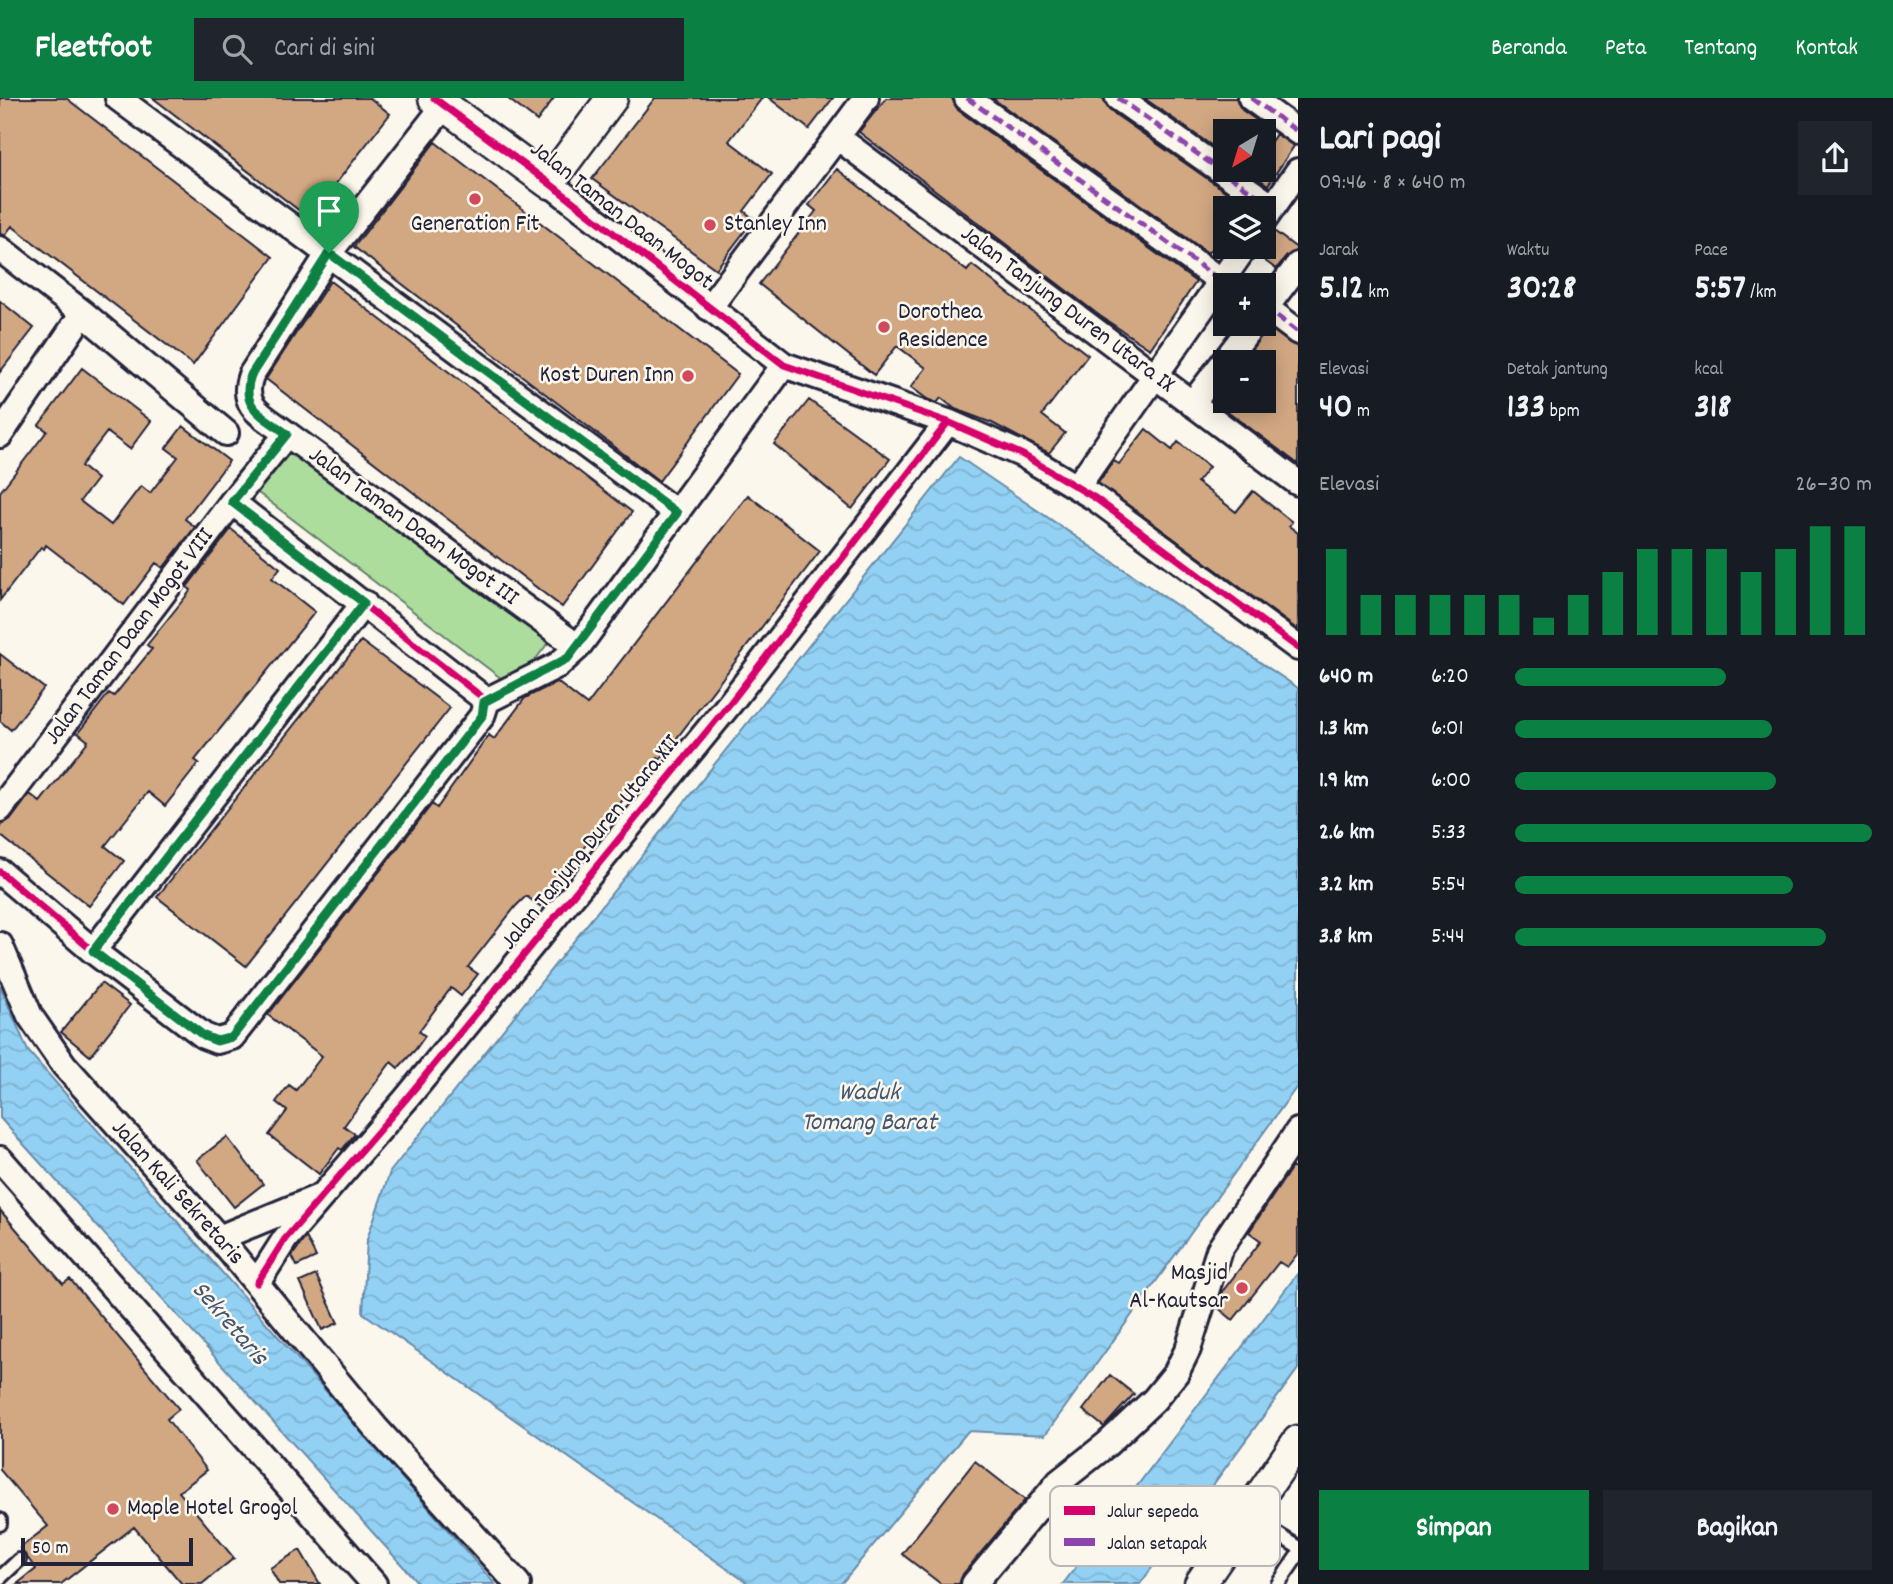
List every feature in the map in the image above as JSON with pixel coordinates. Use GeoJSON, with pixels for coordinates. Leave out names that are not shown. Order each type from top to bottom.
{"type":"FeatureCollection","features":[{"type":"Feature","properties":{"kind":"street"},"geometry":{"type":"LineString","coordinates":[[118,98],[677,513]]}},
{"type":"Feature","properties":{"kind":"street"},"geometry":{"type":"LineString","coordinates":[[549,183],[612,98]]}},
{"type":"Feature","properties":{"kind":"street"},"geometry":{"type":"LineString","coordinates":[[709,308],[866,98]]}},
{"type":"Feature","properties":{"kind":"street"},"geometry":{"type":"LineString","coordinates":[[967,98],[1213,275]]}},
{"type":"Feature","properties":{"kind":"street"},"geometry":{"type":"LineString","coordinates":[[1118,98],[1245,196]]}},
{"type":"Feature","properties":{"kind":"street"},"geometry":{"type":"LineString","coordinates":[[1251,98],[1298,132]]}},
{"type":"Feature","properties":{"kind":"street"},"geometry":{"type":"LineString","coordinates":[[329,253],[439,102]]}},
{"type":"Feature","properties":{"kind":"street","name":"Jalan Taman Daan Mogot"},"geometry":{"type":"LineString","coordinates":[[439,102],[549,183],[784,365],[948,422],[1023,454],[1077,487],[1298,648]]}},
{"type":"Feature","properties":{"kind":"street","name":"Jalan Tanjung Duren Utara IX"},"geometry":{"type":"LineString","coordinates":[[837,137],[1298,484]]}},
{"type":"Feature","properties":{"kind":"street"},"geometry":{"type":"LineString","coordinates":[[1276,203],[1298,171]]}},
{"type":"Feature","properties":{"kind":"street"},"geometry":{"type":"LineString","coordinates":[[0,249],[83,313],[226,433]]}},
{"type":"Feature","properties":{"kind":"street","name":"Jalan Taman Daan Mogot III"},"geometry":{"type":"LineString","coordinates":[[329,253],[251,375],[246,390],[250,404],[578,647]]}},
{"type":"Feature","properties":{"kind":"street"},"geometry":{"type":"LineString","coordinates":[[1276,294],[1298,265]]}},
{"type":"Feature","properties":{"kind":"street"},"geometry":{"type":"LineString","coordinates":[[1077,487],[1213,293]]}},
{"type":"Feature","properties":{"kind":"street"},"geometry":{"type":"LineString","coordinates":[[0,435],[83,313]]}},
{"type":"Feature","properties":{"kind":"street"},"geometry":{"type":"LineString","coordinates":[[1276,321],[1298,332]]}},
{"type":"Feature","properties":{"kind":"street"},"geometry":{"type":"LineString","coordinates":[[1192,404],[1244,336]]}},
{"type":"Feature","properties":{"kind":"street"},"geometry":{"type":"LineString","coordinates":[[484,705],[558,665],[578,647],[784,365]]}},
{"type":"Feature","properties":{"kind":"street","name":"Jalan Tanjung Duren Utara XII"},"geometry":{"type":"LineString","coordinates":[[257,1283],[285,1239],[319,1196],[406,1099],[730,702],[948,422]]}},
{"type":"Feature","properties":{"kind":"street","name":"Jalan Taman Daan Mogot VIII"},"geometry":{"type":"LineString","coordinates":[[0,809],[232,502],[287,434]]}},
{"type":"Feature","properties":{"kind":"street"},"geometry":{"type":"LineString","coordinates":[[0,872],[93,951],[204,1036],[217,1041],[232,1037],[482,716],[482,697],[232,502]]}},
{"type":"Feature","properties":{"kind":"street"},"geometry":{"type":"LineString","coordinates":[[93,951],[364,603]]}},
{"type":"Feature","properties":{"kind":"street","name":"Jalan Kali Sekretaris"},"geometry":{"type":"LineString","coordinates":[[0,945],[17,991],[49,1046],[219,1238],[375,1427],[518,1584]]}},
{"type":"Feature","properties":{"kind":"street"},"geometry":{"type":"LineString","coordinates":[[1056,1486],[1107,1444],[1154,1400],[1176,1373],[1188,1349],[1219,1250],[1298,1131]]}},
{"type":"Feature","properties":{"kind":"street"},"geometry":{"type":"LineString","coordinates":[[0,1159],[374,1584]]}},
{"type":"Feature","properties":{"kind":"street","name":"Jalan Tanjung Duren Utara XII"},"geometry":{"type":"LineString","coordinates":[[219,1238],[319,1196]]}},
{"type":"Feature","properties":{"kind":"street"},"geometry":{"type":"LineString","coordinates":[[1267,1486],[1298,1441]]}},
{"type":"Feature","properties":{"kind":"street"},"geometry":{"type":"LineString","coordinates":[[974,1584],[1050,1493]]}},
{"type":"Feature","properties":{"kind":"street"},"geometry":{"type":"LineString","coordinates":[[1200,1584],[1212,1566]]}},
{"type":"Feature","properties":{"kind":"lane"},"geometry":{"type":"LineString","coordinates":[[1280,1536],[1298,1547]]}},
{"type":"Feature","properties":{"kind":"lane"},"geometry":{"type":"LineString","coordinates":[[1278,1584],[1298,1555]]}},
{"type":"Feature","properties":{"kind":"lane"},"geometry":{"type":"LineString","coordinates":[[0,1578],[19,1560]]}},
{"type":"Feature","properties":{"kind":"green space"},"geometry":{"type":"Polygon","coordinates":[[[297,433],[554,635],[520,680],[502,679],[253,489],[297,433]]]}},
{"type":"Feature","properties":{"kind":"water","name":"Waduk Tomang Barat"},"geometry":{"type":"Polygon","coordinates":[[[959,457],[1298,688],[1298,1085],[1045,1435],[968,1431],[841,1584],[749,1584],[363,1313],[367,1239],[390,1172],[959,457]]]}},
{"type":"Feature","properties":{"kind":"water","name":"Sekretaris"},"geometry":{"type":"Polygon","coordinates":[[[0,986],[28,1051],[495,1584],[419,1584],[0,1118],[0,986]]]}},
{"type":"Feature","properties":{"kind":"water"},"geometry":{"type":"Polygon","coordinates":[[[1298,1273],[1298,1369],[1212,1486],[1137,1486],[1298,1273]]]}},
{"type":"Feature","properties":{"kind":"water"},"geometry":{"type":"Polygon","coordinates":[[[1077,1566],[1153,1566],[1140,1584],[1063,1584],[1077,1566]]]}},
{"type":"Feature","properties":{"kind":"building"},"geometry":{"type":"Polygon","coordinates":[[[0,98],[66,98],[273,257],[193,365],[12,226],[5,235],[0,234],[0,98]]]}},
{"type":"Feature","properties":{"kind":"building"},"geometry":{"type":"Polygon","coordinates":[[[153,98],[370,98],[390,114],[309,218],[153,98]]]}},
{"type":"Feature","properties":{"kind":"building"},"geometry":{"type":"Polygon","coordinates":[[[507,98],[554,98],[537,121],[507,98]]]}},
{"type":"Feature","properties":{"kind":"building"},"geometry":{"type":"Polygon","coordinates":[[[655,98],[762,98],[729,141],[772,174],[744,211],[754,219],[716,269],[592,179],[655,98]]]}},
{"type":"Feature","properties":{"kind":"building"},"geometry":{"type":"Polygon","coordinates":[[[769,98],[833,98],[809,129],[769,98]]]}},
{"type":"Feature","properties":{"kind":"building"},"geometry":{"type":"Polygon","coordinates":[[[886,98],[952,98],[958,110],[1196,282],[1150,349],[1100,316],[859,132],[886,98]]]}},
{"type":"Feature","properties":{"kind":"building"},"geometry":{"type":"Polygon","coordinates":[[[992,98],[1103,98],[1109,110],[1225,191],[1225,196],[1213,196],[1213,247],[1208,253],[992,98]]]}},
{"type":"Feature","properties":{"kind":"building"},"geometry":{"type":"Polygon","coordinates":[[[1144,98],[1236,98],[1242,110],[1255,119],[1213,119],[1213,147],[1144,98]]]}},
{"type":"Feature","properties":{"kind":"building"},"geometry":{"type":"Polygon","coordinates":[[[1276,134],[1294,146],[1276,173],[1276,134]]]}},
{"type":"Feature","properties":{"kind":"building"},"geometry":{"type":"Polygon","coordinates":[[[435,142],[738,374],[659,481],[354,247],[435,142]]]}},
{"type":"Feature","properties":{"kind":"building"},"geometry":{"type":"Polygon","coordinates":[[[837,169],[967,271],[972,265],[1088,355],[1042,415],[1065,433],[1049,453],[992,423],[955,409],[941,398],[937,403],[927,399],[911,387],[926,368],[897,346],[874,375],[759,284],[816,211],[809,205],[837,169]]]}},
{"type":"Feature","properties":{"kind":"building"},"geometry":{"type":"Polygon","coordinates":[[[1276,232],[1298,249],[1287,256],[1276,269],[1262,259],[1276,259],[1276,232]]]}},
{"type":"Feature","properties":{"kind":"building"},"geometry":{"type":"Polygon","coordinates":[[[330,281],[632,512],[562,607],[266,379],[330,281]]]}},
{"type":"Feature","properties":{"kind":"building"},"geometry":{"type":"Polygon","coordinates":[[[0,301],[34,328],[0,372],[0,301]]]}},
{"type":"Feature","properties":{"kind":"building"},"geometry":{"type":"Polygon","coordinates":[[[1276,333],[1298,347],[1298,464],[1230,413],[1276,413],[1276,350],[1251,350],[1261,336],[1276,336],[1276,333]]]}},
{"type":"Feature","properties":{"kind":"building"},"geometry":{"type":"Polygon","coordinates":[[[82,368],[151,421],[130,449],[107,432],[81,466],[97,479],[80,501],[111,525],[141,486],[150,493],[178,457],[166,448],[183,426],[229,461],[185,519],[195,527],[163,568],[156,563],[124,605],[46,545],[44,549],[41,547],[0,600],[0,492],[47,431],[39,425],[82,368]]]}},
{"type":"Feature","properties":{"kind":"building"},"geometry":{"type":"Polygon","coordinates":[[[809,400],[890,459],[852,509],[774,444],[809,400]]]}},
{"type":"Feature","properties":{"kind":"building"},"geometry":{"type":"Polygon","coordinates":[[[1146,429],[1172,450],[1178,442],[1209,467],[1197,482],[1236,512],[1253,491],[1292,522],[1289,526],[1298,533],[1298,630],[1098,483],[1114,461],[1119,464],[1146,429]]]}},
{"type":"Feature","properties":{"kind":"building"},"geometry":{"type":"Polygon","coordinates":[[[748,495],[820,551],[660,760],[658,758],[594,834],[540,906],[526,896],[516,906],[468,967],[478,974],[461,996],[451,988],[419,1031],[425,1036],[415,1050],[398,1068],[391,1062],[344,1126],[355,1134],[342,1150],[339,1148],[319,1174],[269,1135],[287,1111],[276,1102],[289,1085],[296,1090],[322,1056],[268,1015],[432,804],[437,808],[489,735],[494,739],[525,698],[557,682],[587,705],[748,495]]]}},
{"type":"Feature","properties":{"kind":"building"},"geometry":{"type":"Polygon","coordinates":[[[231,529],[280,568],[272,578],[315,612],[195,760],[199,763],[165,806],[148,792],[105,846],[124,861],[89,906],[0,835],[0,826],[12,818],[30,794],[40,802],[88,741],[78,733],[109,693],[114,696],[152,649],[147,645],[191,590],[187,587],[231,529]]]}},
{"type":"Feature","properties":{"kind":"building"},"geometry":{"type":"Polygon","coordinates":[[[361,641],[450,708],[246,966],[157,897],[361,641]]]}},
{"type":"Feature","properties":{"kind":"building"},"geometry":{"type":"Polygon","coordinates":[[[0,654],[44,688],[11,730],[0,721],[0,654]]]}},
{"type":"Feature","properties":{"kind":"building"},"geometry":{"type":"Polygon","coordinates":[[[101,983],[130,1005],[90,1056],[61,1032],[101,983]]]}},
{"type":"Feature","properties":{"kind":"building"},"geometry":{"type":"Polygon","coordinates":[[[227,1137],[263,1184],[234,1207],[197,1160],[227,1137]]]}},
{"type":"Feature","properties":{"kind":"building"},"geometry":{"type":"Polygon","coordinates":[[[1292,1167],[1298,1171],[1298,1253],[1287,1267],[1279,1262],[1233,1320],[1217,1307],[1222,1292],[1261,1241],[1249,1232],[1292,1167]]]}},
{"type":"Feature","properties":{"kind":"building"},"geometry":{"type":"Polygon","coordinates":[[[0,1210],[63,1284],[70,1279],[179,1409],[167,1419],[207,1470],[179,1492],[234,1558],[202,1584],[182,1584],[134,1527],[61,1584],[17,1584],[36,1569],[20,1548],[48,1526],[0,1470],[0,1210]]]}},
{"type":"Feature","properties":{"kind":"building"},"geometry":{"type":"Polygon","coordinates":[[[306,1237],[316,1257],[297,1266],[292,1256],[306,1237]]]}},
{"type":"Feature","properties":{"kind":"building"},"geometry":{"type":"Polygon","coordinates":[[[316,1275],[338,1323],[322,1330],[300,1282],[316,1275]]]}},
{"type":"Feature","properties":{"kind":"building"},"geometry":{"type":"Polygon","coordinates":[[[1110,1375],[1134,1394],[1104,1427],[1083,1410],[1110,1375]]]}},
{"type":"Feature","properties":{"kind":"building"},"geometry":{"type":"Polygon","coordinates":[[[975,1461],[1025,1500],[963,1574],[959,1584],[941,1584],[902,1554],[975,1461]]]}},
{"type":"Feature","properties":{"kind":"building"},"geometry":{"type":"Polygon","coordinates":[[[300,1550],[320,1584],[279,1584],[270,1568],[300,1550]]]}},
{"type":"Feature","properties":{"kind":"marked path"},"geometry":{"type":"LineString","coordinates":[[967,98],[1213,275]]}},
{"type":"Feature","properties":{"kind":"marked path"},"geometry":{"type":"LineString","coordinates":[[1118,98],[1257,196]]}},
{"type":"Feature","properties":{"kind":"marked path"},"geometry":{"type":"LineString","coordinates":[[1251,98],[1298,132]]}},
{"type":"Feature","properties":{"kind":"marked path"},"geometry":{"type":"LineString","coordinates":[[1276,315],[1298,332]]}},
{"type":"Feature","properties":{"kind":"cycle path"},"geometry":{"type":"LineString","coordinates":[[434,98],[549,183],[784,365],[948,422],[1023,455],[1095,498],[1298,648]]}},
{"type":"Feature","properties":{"kind":"cycle path"},"geometry":{"type":"LineString","coordinates":[[257,1283],[285,1239],[406,1099],[731,702],[948,422]]}},
{"type":"Feature","properties":{"kind":"cycle path"},"geometry":{"type":"LineString","coordinates":[[0,872],[93,951],[204,1036],[217,1041],[232,1037],[482,716],[485,707],[482,697],[232,502]]}},
{"type":"Feature","properties":{"kind":"place","name":"Generation Fit"},"geometry":{"type":"Point","coordinates":[475,199]}},
{"type":"Feature","properties":{"kind":"place","name":"Stanley Inn"},"geometry":{"type":"Point","coordinates":[710,225]}},
{"type":"Feature","properties":{"kind":"place","name":"Dorothea Residence"},"geometry":{"type":"Point","coordinates":[884,327]}},
{"type":"Feature","properties":{"kind":"place","name":"Kost Duren Inn"},"geometry":{"type":"Point","coordinates":[688,376]}},
{"type":"Feature","properties":{"kind":"place","name":"Masjid Al-Kautsar"},"geometry":{"type":"Point","coordinates":[1242,1288]}},
{"type":"Feature","properties":{"kind":"place","name":"Maple Hotel Grogol"},"geometry":{"type":"Point","coordinates":[113,1509]}},
{"type":"Feature","properties":{"kind":"route"},"geometry":{"type":"LineString","coordinates":[[329,253],[677,513],[568,658],[484,702],[482,716],[232,1037],[217,1041],[204,1036],[93,951],[364,603],[232,502],[287,434],[250,404],[246,390],[251,375],[329,253]]}}]}
